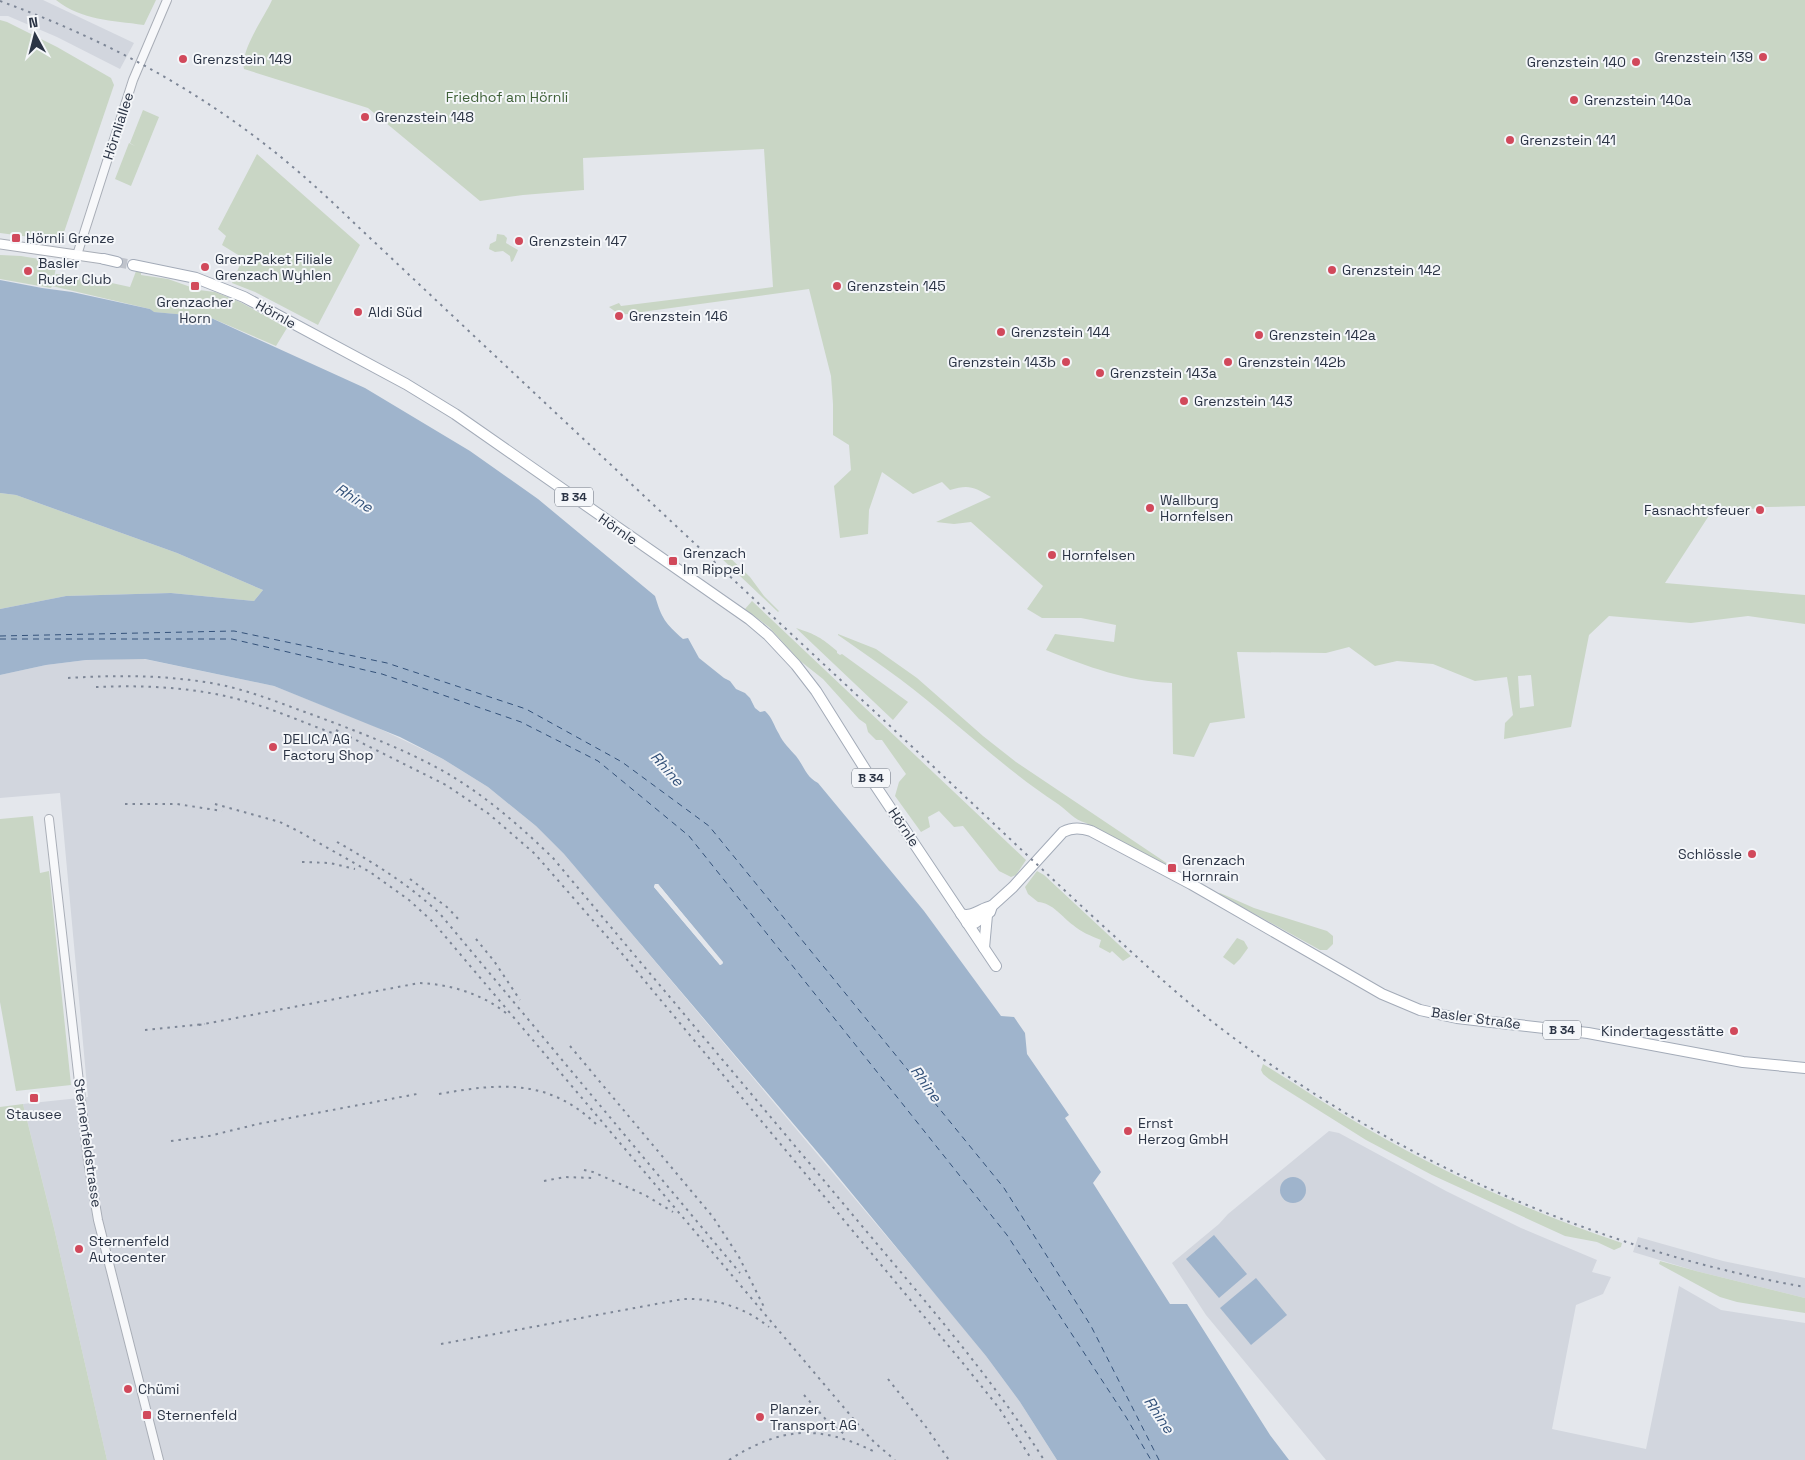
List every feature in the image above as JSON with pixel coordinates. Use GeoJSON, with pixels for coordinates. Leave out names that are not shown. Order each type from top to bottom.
{"type":"FeatureCollection","features":[{"type":"Feature","properties":{"kind":"main road"},"geometry":{"type":"LineString","coordinates":[[0,244],[117,262]]}},
{"type":"Feature","properties":{"kind":"main road","name":"Hörnle"},"geometry":{"type":"LineString","coordinates":[[133,265],[196,278],[244,297],[406,384],[464,420],[749,619],[768,635],[796,665],[816,691],[964,918]]}},
{"type":"Feature","properties":{"kind":"main road","name":"Basler Straße"},"geometry":{"type":"LineString","coordinates":[[990,910],[1063,832],[1081,828],[1091,831],[1198,888],[1382,994],[1420,1010],[1457,1018],[1588,1033],[1743,1062],[1805,1068]]}},
{"type":"Feature","properties":{"kind":"main road"},"geometry":{"type":"LineString","coordinates":[[984,948],[990,910]]}},
{"type":"Feature","properties":{"kind":"main road","name":"B 34"},"geometry":{"type":"LineString","coordinates":[[990,910],[971,914],[964,918],[996,966]]}},
{"type":"Feature","properties":{"kind":"street","name":"Hörnliallee"},"geometry":{"type":"LineString","coordinates":[[76,255],[133,80],[167,0]]}},
{"type":"Feature","properties":{"kind":"street","name":"Sternenfeldstrasse"},"geometry":{"type":"LineString","coordinates":[[49,819],[88,1161],[98,1220],[158,1460]]}},
{"type":"Feature","properties":{"kind":"shaded area"},"geometry":{"type":"Polygon","coordinates":[[[0,0],[43,0],[134,43],[120,69],[57,37],[8,16],[0,16],[0,0]]]}},
{"type":"Feature","properties":{"kind":"shaded area"},"geometry":{"type":"Polygon","coordinates":[[[144,659],[274,686],[372,725],[443,759],[488,787],[536,826],[564,854],[599,895],[952,1314],[1020,1402],[1057,1460],[107,1460],[54,1228],[23,1104],[88,1097],[60,793],[0,798],[0,675],[46,665],[86,660],[144,659]]]}},
{"type":"Feature","properties":{"kind":"shaded area"},"geometry":{"type":"Polygon","coordinates":[[[1329,1131],[1339,1133],[1446,1191],[1521,1228],[1597,1260],[1592,1272],[1611,1277],[1603,1294],[1576,1305],[1552,1429],[1646,1449],[1679,1286],[1721,1310],[1805,1323],[1805,1460],[1326,1460],[1206,1315],[1172,1263],[1329,1131]]]}},
{"type":"Feature","properties":{"kind":"shaded area"},"geometry":{"type":"Polygon","coordinates":[[[1638,1237],[1723,1261],[1805,1278],[1805,1298],[1696,1271],[1633,1252],[1638,1237]]]}},
{"type":"Feature","properties":{"kind":"green space"},"geometry":{"type":"Polygon","coordinates":[[[56,0],[156,0],[144,25],[87,16],[66,7],[56,0]]]}},
{"type":"Feature","properties":{"kind":"green space","name":"Friedhof am Hörnli"},"geometry":{"type":"Polygon","coordinates":[[[272,0],[1805,0],[1805,506],[1767,507],[1710,514],[1665,583],[1805,595],[1805,624],[1748,616],[1691,623],[1609,616],[1589,635],[1571,727],[1504,739],[1505,723],[1513,715],[1507,677],[1475,681],[1433,664],[1397,661],[1375,666],[1349,647],[1326,653],[1237,652],[1245,718],[1210,723],[1194,757],[1173,754],[1172,683],[1155,682],[1107,672],[1046,650],[1055,634],[1114,642],[1116,625],[1081,618],[1042,618],[1027,609],[1043,586],[971,522],[954,524],[936,522],[991,497],[967,487],[950,490],[942,482],[913,494],[882,472],[869,510],[868,534],[840,538],[834,486],[851,470],[849,445],[833,435],[831,376],[809,289],[620,315],[609,307],[619,303],[621,306],[773,287],[764,149],[583,158],[584,190],[480,201],[368,108],[244,69],[246,53],[253,34],[272,0]],[[1531,675],[1518,676],[1520,708],[1534,706],[1531,675]]]}},
{"type":"Feature","properties":{"kind":"green space"},"geometry":{"type":"Polygon","coordinates":[[[0,20],[57,47],[111,78],[114,85],[61,241],[0,233],[0,20]]]}},
{"type":"Feature","properties":{"kind":"green space"},"geometry":{"type":"Polygon","coordinates":[[[143,110],[159,117],[131,186],[115,179],[129,143],[135,146],[130,143],[143,110]]]}},
{"type":"Feature","properties":{"kind":"green space"},"geometry":{"type":"Polygon","coordinates":[[[257,154],[360,245],[318,325],[255,292],[232,283],[243,258],[222,245],[226,236],[218,229],[257,154]]]}},
{"type":"Feature","properties":{"kind":"green space"},"geometry":{"type":"Polygon","coordinates":[[[497,234],[504,235],[507,238],[506,243],[518,250],[513,261],[511,262],[510,256],[503,251],[495,252],[489,249],[490,244],[496,241],[497,234]]]}},
{"type":"Feature","properties":{"kind":"green space"},"geometry":{"type":"Polygon","coordinates":[[[0,255],[21,256],[57,262],[53,283],[56,274],[130,287],[138,266],[141,267],[141,275],[168,279],[199,290],[215,292],[240,302],[287,328],[276,346],[209,317],[153,312],[150,309],[52,286],[51,288],[0,279],[0,255]]]}},
{"type":"Feature","properties":{"kind":"green space"},"geometry":{"type":"Polygon","coordinates":[[[0,493],[16,495],[177,553],[263,590],[254,601],[171,593],[66,596],[0,609],[0,493]]]}},
{"type":"Feature","properties":{"kind":"green space"},"geometry":{"type":"Polygon","coordinates":[[[725,553],[750,577],[778,612],[719,556],[725,553]]]}},
{"type":"Feature","properties":{"kind":"green space"},"geometry":{"type":"Polygon","coordinates":[[[752,601],[1026,860],[1016,875],[1011,877],[999,871],[963,826],[954,827],[939,811],[928,817],[930,827],[921,832],[895,796],[899,782],[906,774],[882,740],[876,740],[868,732],[866,724],[859,719],[823,679],[799,660],[769,627],[745,609],[752,601]]]}},
{"type":"Feature","properties":{"kind":"green space"},"geometry":{"type":"Polygon","coordinates":[[[796,628],[822,639],[837,653],[842,654],[908,702],[893,720],[796,628]]]}},
{"type":"Feature","properties":{"kind":"green space"},"geometry":{"type":"Polygon","coordinates":[[[838,634],[876,649],[917,678],[983,736],[1016,762],[1171,866],[1169,868],[1075,818],[1017,775],[900,679],[838,634]]]}},
{"type":"Feature","properties":{"kind":"green space"},"geometry":{"type":"Polygon","coordinates":[[[33,816],[40,873],[49,871],[71,1085],[16,1091],[0,1002],[0,819],[33,816]]]}},
{"type":"Feature","properties":{"kind":"green space"},"geometry":{"type":"Polygon","coordinates":[[[1037,871],[1044,875],[1131,956],[1123,961],[1112,951],[1110,953],[1099,947],[1101,940],[1079,930],[1053,908],[1038,902],[1028,894],[1025,887],[1037,871]]]}},
{"type":"Feature","properties":{"kind":"green space"},"geometry":{"type":"Polygon","coordinates":[[[1220,893],[1254,908],[1327,931],[1333,936],[1333,944],[1327,950],[1320,950],[1220,893]]]}},
{"type":"Feature","properties":{"kind":"green space"},"geometry":{"type":"Polygon","coordinates":[[[1237,938],[1244,941],[1248,948],[1234,965],[1223,957],[1237,938]]]}},
{"type":"Feature","properties":{"kind":"green space"},"geometry":{"type":"Polygon","coordinates":[[[1263,1064],[1353,1120],[1428,1162],[1524,1206],[1622,1243],[1621,1247],[1614,1250],[1597,1242],[1565,1236],[1432,1175],[1366,1140],[1269,1079],[1261,1070],[1263,1064]]]}},
{"type":"Feature","properties":{"kind":"green space"},"geometry":{"type":"Polygon","coordinates":[[[23,1104],[54,1228],[107,1460],[0,1460],[0,1107],[23,1104]]]}},
{"type":"Feature","properties":{"kind":"green space"},"geometry":{"type":"Polygon","coordinates":[[[1660,1261],[1805,1298],[1805,1313],[1737,1302],[1720,1297],[1659,1264],[1660,1261]]]}},
{"type":"Feature","properties":{"kind":"water","name":"Rhine"},"geometry":{"type":"Polygon","coordinates":[[[0,280],[72,292],[150,309],[154,312],[209,317],[365,388],[470,451],[538,499],[655,596],[665,620],[683,639],[688,638],[699,658],[730,681],[736,689],[745,693],[755,708],[760,712],[765,711],[767,713],[782,740],[808,774],[818,783],[924,911],[1001,1016],[1014,1017],[1025,1033],[1027,1054],[1069,1115],[1065,1118],[1101,1172],[1093,1183],[1170,1304],[1187,1304],[1270,1435],[1289,1460],[1057,1460],[1020,1402],[986,1356],[831,1168],[564,854],[536,826],[488,787],[443,759],[400,737],[274,686],[145,659],[86,660],[46,665],[0,675],[0,609],[66,596],[171,593],[254,601],[263,590],[177,553],[16,495],[0,493],[0,280]],[[655,884],[654,887],[720,965],[722,964],[723,962],[658,884],[655,884]]]}},
{"type":"Feature","properties":{"kind":"water"},"geometry":{"type":"Polygon","coordinates":[[[1293,1177],[1302,1181],[1306,1190],[1302,1199],[1293,1203],[1284,1199],[1280,1190],[1284,1181],[1293,1177]]]}},
{"type":"Feature","properties":{"kind":"water"},"geometry":{"type":"Polygon","coordinates":[[[1214,1235],[1247,1274],[1219,1298],[1186,1259],[1214,1235]]]}},
{"type":"Feature","properties":{"kind":"water"},"geometry":{"type":"Polygon","coordinates":[[[1256,1278],[1287,1315],[1251,1345],[1220,1308],[1256,1278]]]}},
{"type":"Feature","properties":{"kind":"pier"},"geometry":{"type":"Polygon","coordinates":[[[655,884],[658,884],[722,964],[720,965],[654,887],[655,884]]]}},
{"type":"Feature","properties":{"kind":"ferry route"},"geometry":{"type":"LineString","coordinates":[[0,636],[234,631],[387,663],[526,709],[622,762],[709,826],[1004,1188],[1091,1326],[1159,1460]]}},
{"type":"Feature","properties":{"kind":"ferry route"},"geometry":{"type":"LineString","coordinates":[[0,639],[232,639],[382,674],[521,722],[598,761],[689,836],[1007,1235],[1126,1417],[1151,1460]]}},
{"type":"Feature","properties":{"kind":"tunnel"},"geometry":{"type":"LineString","coordinates":[[117,262],[133,265]]}},
{"type":"Feature","properties":{"kind":"railway"},"geometry":{"type":"LineString","coordinates":[[0,1],[100,43],[164,76],[225,115],[292,166],[1151,970],[1214,1023],[1280,1071],[1349,1115],[1420,1155],[1494,1191],[1569,1222],[1647,1248],[1725,1270],[1805,1287]]}},
{"type":"Feature","properties":{"kind":"railway"},"geometry":{"type":"LineString","coordinates":[[68,678],[104,676],[176,678],[211,683],[251,693],[346,727],[405,752],[451,775],[497,808],[553,858],[810,1164],[975,1362],[1044,1460]]}},
{"type":"Feature","properties":{"kind":"railway"},"geometry":{"type":"LineString","coordinates":[[96,687],[132,686],[205,692],[266,708],[341,736]]}},
{"type":"Feature","properties":{"kind":"railway"},"geometry":{"type":"LineString","coordinates":[[336,730],[446,785],[489,814],[535,854],[624,956],[962,1362],[999,1408],[1032,1460]]}},
{"type":"Feature","properties":{"kind":"railway"},"geometry":{"type":"LineString","coordinates":[[125,804],[177,804],[222,811]]}},
{"type":"Feature","properties":{"kind":"railway"},"geometry":{"type":"LineString","coordinates":[[215,804],[280,822],[298,831],[370,872],[409,900],[433,922],[862,1429],[895,1460]]}},
{"type":"Feature","properties":{"kind":"railway"},"geometry":{"type":"LineString","coordinates":[[337,842],[391,875],[441,915],[740,1273]]}},
{"type":"Feature","properties":{"kind":"railway"},"geometry":{"type":"LineString","coordinates":[[302,862],[330,863],[355,869]]}},
{"type":"Feature","properties":{"kind":"railway"},"geometry":{"type":"LineString","coordinates":[[410,879],[448,908],[460,921]]}},
{"type":"Feature","properties":{"kind":"railway"},"geometry":{"type":"LineString","coordinates":[[476,939],[494,961],[520,1000]]}},
{"type":"Feature","properties":{"kind":"railway"},"geometry":{"type":"LineString","coordinates":[[199,1025],[419,983],[442,985],[465,991],[487,1000],[506,1013]]}},
{"type":"Feature","properties":{"kind":"railway"},"geometry":{"type":"LineString","coordinates":[[145,1030],[205,1024]]}},
{"type":"Feature","properties":{"kind":"railway"},"geometry":{"type":"LineString","coordinates":[[570,1046],[713,1217],[739,1257],[765,1309]]}},
{"type":"Feature","properties":{"kind":"railway"},"geometry":{"type":"LineString","coordinates":[[439,1094],[483,1088],[524,1088],[543,1092],[562,1100],[581,1111],[599,1127]]}},
{"type":"Feature","properties":{"kind":"railway"},"geometry":{"type":"LineString","coordinates":[[171,1141],[209,1136],[258,1124],[417,1094]]}},
{"type":"Feature","properties":{"kind":"railway"},"geometry":{"type":"LineString","coordinates":[[584,1170],[593,1172],[645,1195],[673,1212]]}},
{"type":"Feature","properties":{"kind":"railway"},"geometry":{"type":"LineString","coordinates":[[544,1181],[565,1177],[593,1178]]}},
{"type":"Feature","properties":{"kind":"railway"},"geometry":{"type":"LineString","coordinates":[[441,1344],[683,1299],[706,1300],[729,1305],[750,1314],[769,1327]]}},
{"type":"Feature","properties":{"kind":"railway"},"geometry":{"type":"LineString","coordinates":[[888,1379],[949,1460]]}},
{"type":"Feature","properties":{"kind":"railway"},"geometry":{"type":"LineString","coordinates":[[804,1395],[829,1423],[847,1436]]}},
{"type":"Feature","properties":{"kind":"railway"},"geometry":{"type":"LineString","coordinates":[[729,1460],[766,1441],[800,1433],[836,1437],[875,1452]]}},
{"type":"Feature","properties":{"kind":"place","name":"Grenzstein 139"},"geometry":{"type":"Point","coordinates":[1763,57]}},
{"type":"Feature","properties":{"kind":"place","name":"Grenzstein 149"},"geometry":{"type":"Point","coordinates":[183,59]}},
{"type":"Feature","properties":{"kind":"place","name":"Grenzstein 140"},"geometry":{"type":"Point","coordinates":[1636,62]}},
{"type":"Feature","properties":{"kind":"place","name":"Grenzstein 140a"},"geometry":{"type":"Point","coordinates":[1574,100]}},
{"type":"Feature","properties":{"kind":"place","name":"Grenzstein 148"},"geometry":{"type":"Point","coordinates":[365,117]}},
{"type":"Feature","properties":{"kind":"place","name":"Grenzstein 141"},"geometry":{"type":"Point","coordinates":[1510,140]}},
{"type":"Feature","properties":{"kind":"place","name":"Hörnli Grenze"},"geometry":{"type":"Point","coordinates":[16,238]}},
{"type":"Feature","properties":{"kind":"place","name":"Grenzstein 147"},"geometry":{"type":"Point","coordinates":[519,241]}},
{"type":"Feature","properties":{"kind":"place","name":"GrenzPaket Filiale Grenzach Wyhlen"},"geometry":{"type":"Point","coordinates":[205,267]}},
{"type":"Feature","properties":{"kind":"place","name":"Grenzstein 142"},"geometry":{"type":"Point","coordinates":[1332,270]}},
{"type":"Feature","properties":{"kind":"place","name":"Basler Ruder Club"},"geometry":{"type":"Point","coordinates":[28,271]}},
{"type":"Feature","properties":{"kind":"place","name":"Grenzacher Horn"},"geometry":{"type":"Point","coordinates":[195,286]}},
{"type":"Feature","properties":{"kind":"place","name":"Grenzstein 145"},"geometry":{"type":"Point","coordinates":[837,286]}},
{"type":"Feature","properties":{"kind":"place","name":"Aldi Süd"},"geometry":{"type":"Point","coordinates":[358,312]}},
{"type":"Feature","properties":{"kind":"place","name":"Grenzstein 146"},"geometry":{"type":"Point","coordinates":[619,316]}},
{"type":"Feature","properties":{"kind":"place","name":"Grenzstein 144"},"geometry":{"type":"Point","coordinates":[1001,332]}},
{"type":"Feature","properties":{"kind":"place","name":"Grenzstein 142a"},"geometry":{"type":"Point","coordinates":[1259,335]}},
{"type":"Feature","properties":{"kind":"place","name":"Grenzstein 143b"},"geometry":{"type":"Point","coordinates":[1066,362]}},
{"type":"Feature","properties":{"kind":"place","name":"Grenzstein 142b"},"geometry":{"type":"Point","coordinates":[1228,362]}},
{"type":"Feature","properties":{"kind":"place","name":"Grenzstein 143a"},"geometry":{"type":"Point","coordinates":[1100,373]}},
{"type":"Feature","properties":{"kind":"place","name":"Grenzstein 143"},"geometry":{"type":"Point","coordinates":[1184,401]}},
{"type":"Feature","properties":{"kind":"place","name":"Wallburg Hornfelsen"},"geometry":{"type":"Point","coordinates":[1150,508]}},
{"type":"Feature","properties":{"kind":"place","name":"Fasnachtsfeuer"},"geometry":{"type":"Point","coordinates":[1760,510]}},
{"type":"Feature","properties":{"kind":"place","name":"Hornfelsen"},"geometry":{"type":"Point","coordinates":[1052,555]}},
{"type":"Feature","properties":{"kind":"place","name":"Grenzach Im Rippel"},"geometry":{"type":"Point","coordinates":[673,561]}},
{"type":"Feature","properties":{"kind":"place","name":"DELICA AG Factory Shop"},"geometry":{"type":"Point","coordinates":[273,747]}},
{"type":"Feature","properties":{"kind":"place","name":"Schlössle"},"geometry":{"type":"Point","coordinates":[1752,854]}},
{"type":"Feature","properties":{"kind":"place","name":"Grenzach Hornrain"},"geometry":{"type":"Point","coordinates":[1172,868]}},
{"type":"Feature","properties":{"kind":"place","name":"Kindertagesstätte"},"geometry":{"type":"Point","coordinates":[1734,1031]}},
{"type":"Feature","properties":{"kind":"place","name":"Stausee"},"geometry":{"type":"Point","coordinates":[34,1098]}},
{"type":"Feature","properties":{"kind":"place","name":"Ernst Herzog GmbH"},"geometry":{"type":"Point","coordinates":[1128,1131]}},
{"type":"Feature","properties":{"kind":"place","name":"Sternenfeld Autocenter"},"geometry":{"type":"Point","coordinates":[79,1249]}},
{"type":"Feature","properties":{"kind":"place","name":"Chümi"},"geometry":{"type":"Point","coordinates":[128,1389]}},
{"type":"Feature","properties":{"kind":"place","name":"Sternenfeld"},"geometry":{"type":"Point","coordinates":[147,1415]}},
{"type":"Feature","properties":{"kind":"place","name":"Planzer Transport AG"},"geometry":{"type":"Point","coordinates":[760,1417]}}]}
